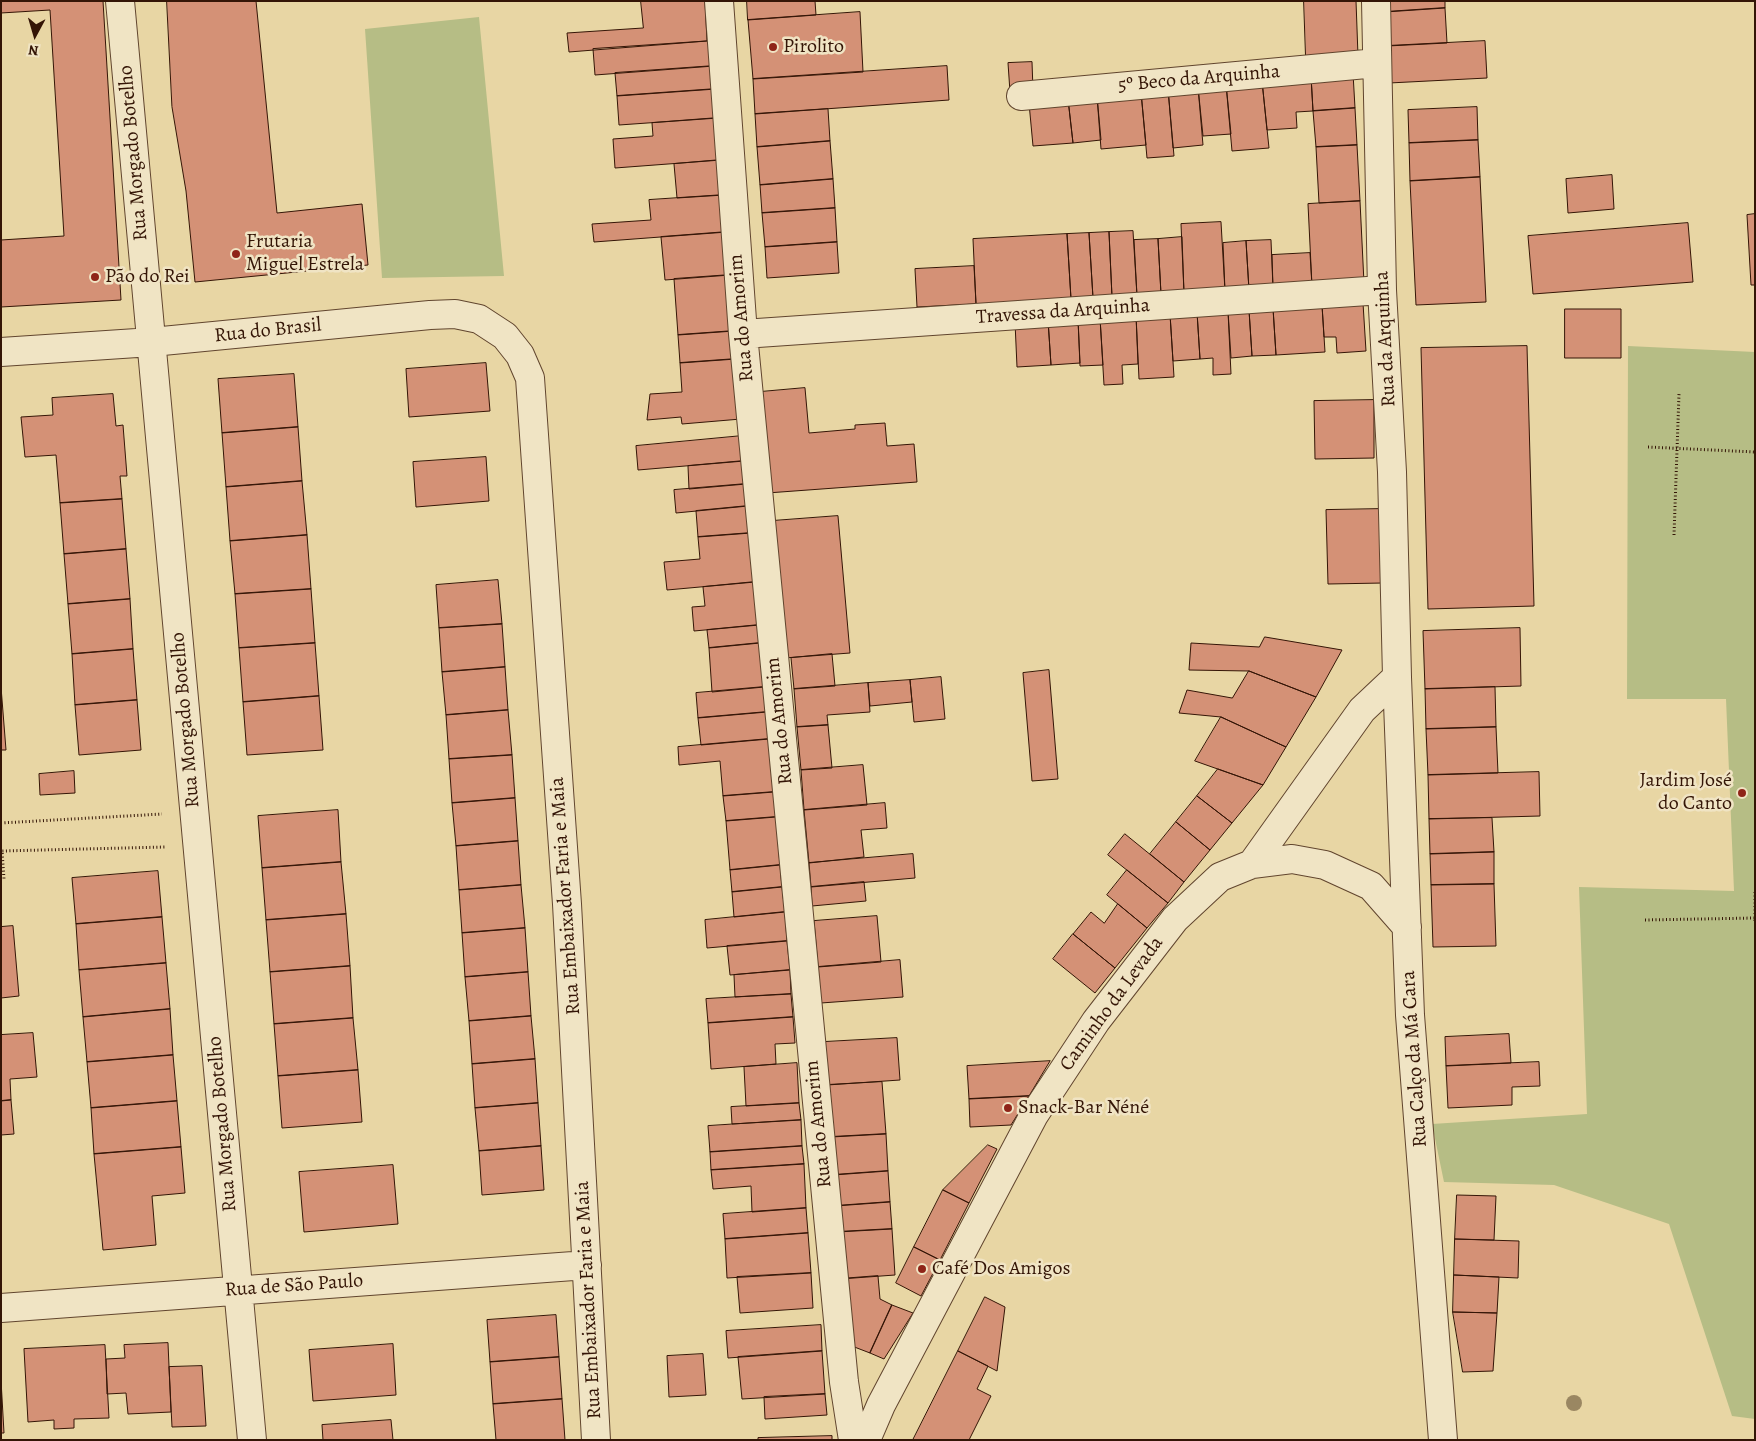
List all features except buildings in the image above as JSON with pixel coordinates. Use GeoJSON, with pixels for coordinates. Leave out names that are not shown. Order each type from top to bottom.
{"type":"FeatureCollection","features":[{"type":"Feature","properties":{"kind":"street","name":"Rua Morgado Botelho"},"geometry":{"type":"LineString","coordinates":[[120,1],[252,1440]]}},
{"type":"Feature","properties":{"kind":"street","name":"Rua do Amorim"},"geometry":{"type":"LineString","coordinates":[[719,1],[743,334],[843,1372],[853,1440]]}},
{"type":"Feature","properties":{"kind":"street","name":"Rua da Arquinha"},"geometry":{"type":"LineString","coordinates":[[1376,1],[1382,290],[1392,472],[1397,677]]}},
{"type":"Feature","properties":{"kind":"street","name":"5º Beco da Arquinha"},"geometry":{"type":"LineString","coordinates":[[1021,96],[1377,63]]}},
{"type":"Feature","properties":{"kind":"street","name":"Travessa da Arquinha"},"geometry":{"type":"LineString","coordinates":[[743,334],[1382,290]]}},
{"type":"Feature","properties":{"kind":"street","name":"Rua do Brasil"},"geometry":{"type":"LineString","coordinates":[[1,352],[152,342],[456,314],[479,320],[505,336],[520,355]]}},
{"type":"Feature","properties":{"kind":"street","name":"Rua Embaixador Faria e Maia"},"geometry":{"type":"LineString","coordinates":[[520,355],[530,378],[543,542],[567,904],[596,1440]]}},
{"type":"Feature","properties":{"kind":"street"},"geometry":{"type":"LineString","coordinates":[[1252,864],[1362,710],[1397,677]]}},
{"type":"Feature","properties":{"kind":"street","name":"Rua Calço da Má Cara"},"geometry":{"type":"LineString","coordinates":[[1397,677],[1411,1024],[1443,1440]]}},
{"type":"Feature","properties":{"kind":"street","name":"Caminho da Levada"},"geometry":{"type":"LineString","coordinates":[[866,1440],[881,1405],[1034,1115],[1096,1021],[1175,919],[1220,877],[1252,864],[1292,859],[1326,865],[1371,886],[1407,927]]}},
{"type":"Feature","properties":{"kind":"street","name":"Rua de São Paulo"},"geometry":{"type":"LineString","coordinates":[[1,1308],[587,1265]]}},
{"type":"Feature","properties":{"kind":"path"},"geometry":{"type":"LineString","coordinates":[[1674,535],[1679,394]]}},
{"type":"Feature","properties":{"kind":"path"},"geometry":{"type":"LineString","coordinates":[[1648,447],[1755,452]]}},
{"type":"Feature","properties":{"kind":"path"},"geometry":{"type":"LineString","coordinates":[[1,822],[195,812]]}},
{"type":"Feature","properties":{"kind":"path"},"geometry":{"type":"LineString","coordinates":[[1,880],[4,879],[2,851],[197,846]]}},
{"type":"Feature","properties":{"kind":"path"},"geometry":{"type":"LineString","coordinates":[[1755,892],[1755,923]]}},
{"type":"Feature","properties":{"kind":"path"},"geometry":{"type":"LineString","coordinates":[[1645,920],[1754,918]]}},
{"type":"Feature","properties":{"kind":"green space"},"geometry":{"type":"Polygon","coordinates":[[[479,17],[504,276],[382,278],[365,29],[479,17]]]}},
{"type":"Feature","properties":{"kind":"green space","name":"Jardim José do Canto"},"geometry":{"type":"Polygon","coordinates":[[[1628,346],[1755,352],[1755,1419],[1732,1416],[1669,1224],[1554,1185],[1444,1182],[1432,1124],[1587,1114],[1579,887],[1734,891],[1726,699],[1627,699],[1628,346]]]}},
{"type":"Feature","properties":{"kind":"place","name":"Pirolito"},"geometry":{"type":"Point","coordinates":[773,47]}},
{"type":"Feature","properties":{"kind":"place","name":"Frutaria Miguel Estrela"},"geometry":{"type":"Point","coordinates":[236,254]}},
{"type":"Feature","properties":{"kind":"place","name":"Pão do Rei"},"geometry":{"type":"Point","coordinates":[95,277]}},
{"type":"Feature","properties":{"kind":"place","name":"Jardim José do Canto"},"geometry":{"type":"Point","coordinates":[1742,793]}},
{"type":"Feature","properties":{"kind":"place","name":"Snack-Bar Néné"},"geometry":{"type":"Point","coordinates":[1008,1108]}},
{"type":"Feature","properties":{"kind":"place","name":"Café Dos Amigos"},"geometry":{"type":"Point","coordinates":[922,1269]}}]}
